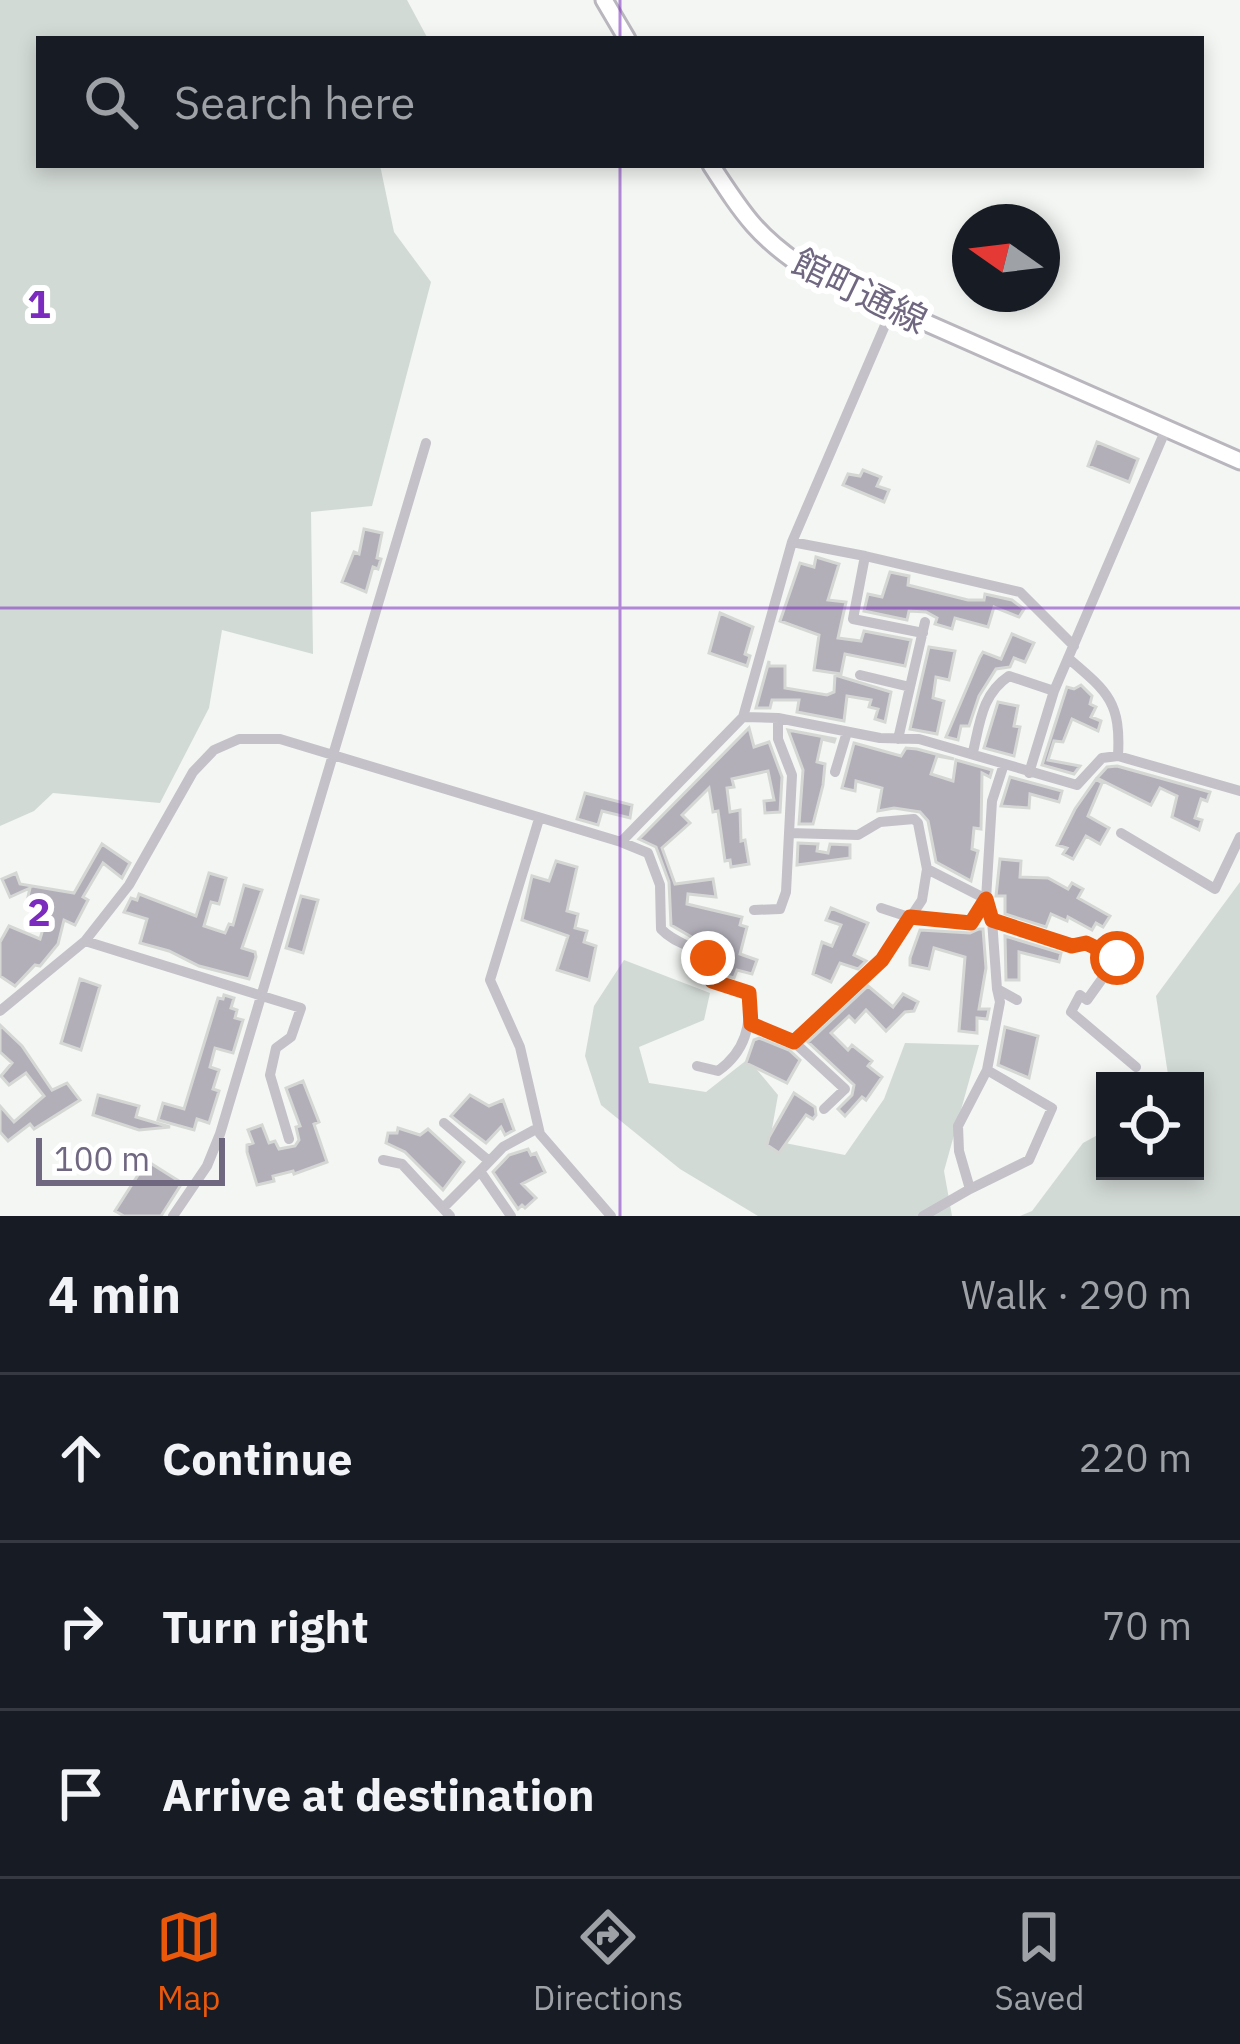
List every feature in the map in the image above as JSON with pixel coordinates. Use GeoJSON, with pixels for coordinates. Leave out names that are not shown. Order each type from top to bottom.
{"type":"FeatureCollection","features":[{"type":"Feature","properties":{"kind":"main road"},"geometry":{"type":"LineString","coordinates":[[604,0],[626,36]]}},
{"type":"Feature","properties":{"kind":"main road","name":"館町通線"},"geometry":{"type":"LineString","coordinates":[[713,168],[748,223],[771,246],[811,272],[1240,460]]}},
{"type":"Feature","properties":{"kind":"street"},"geometry":{"type":"LineString","coordinates":[[621,842],[743,717],[792,542],[892,309]]}},
{"type":"Feature","properties":{"kind":"street"},"geometry":{"type":"LineString","coordinates":[[1029,773],[1054,692],[1166,429]]}},
{"type":"Feature","properties":{"kind":"street"},"geometry":{"type":"LineString","coordinates":[[173,1216],[207,1166],[220,1134],[426,443]]}},
{"type":"Feature","properties":{"kind":"street"},"geometry":{"type":"LineString","coordinates":[[792,542],[1020,592],[1108,693],[1120,721],[1118,756]]}},
{"type":"Feature","properties":{"kind":"street"},"geometry":{"type":"LineString","coordinates":[[866,556],[853,620],[924,627],[898,739]]}},
{"type":"Feature","properties":{"kind":"street"},"geometry":{"type":"LineString","coordinates":[[860,674],[910,687]]}},
{"type":"Feature","properties":{"kind":"street"},"geometry":{"type":"LineString","coordinates":[[973,752],[985,701],[994,686],[1009,676],[1054,692]]}},
{"type":"Feature","properties":{"kind":"street"},"geometry":{"type":"LineString","coordinates":[[743,717],[919,739],[1078,785],[1102,758],[1118,756],[1240,791]]}},
{"type":"Feature","properties":{"kind":"street"},"geometry":{"type":"LineString","coordinates":[[754,910],[780,909],[786,892],[792,775],[778,739],[778,718]]}},
{"type":"Feature","properties":{"kind":"street"},"geometry":{"type":"LineString","coordinates":[[836,772],[848,732]]}},
{"type":"Feature","properties":{"kind":"street"},"geometry":{"type":"LineString","coordinates":[[0,1011],[85,941],[129,885],[193,772],[214,750],[239,739],[259,737],[280,739],[648,854],[660,885],[661,929],[671,941],[708,958],[712,981],[749,993],[751,1024],[733,1060],[718,1071],[697,1066]]}},
{"type":"Feature","properties":{"kind":"street"},"geometry":{"type":"LineString","coordinates":[[970,1189],[959,1151],[958,1126],[987,1070],[1000,1002],[986,899],[992,801],[1004,764]]}},
{"type":"Feature","properties":{"kind":"street"},"geometry":{"type":"LineString","coordinates":[[789,833],[858,835],[880,822],[914,819],[919,823],[927,869],[922,900],[882,960],[794,1042]]}},
{"type":"Feature","properties":{"kind":"street"},"geometry":{"type":"LineString","coordinates":[[539,820],[490,980],[520,1047],[538,1128],[561,1162],[611,1216]]}},
{"type":"Feature","properties":{"kind":"street"},"geometry":{"type":"LineString","coordinates":[[1121,833],[1215,889],[1240,837]]}},
{"type":"Feature","properties":{"kind":"street"},"geometry":{"type":"LineString","coordinates":[[927,869],[986,899]]}},
{"type":"Feature","properties":{"kind":"street"},"geometry":{"type":"LineString","coordinates":[[881,908],[910,917],[971,923],[986,899]]}},
{"type":"Feature","properties":{"kind":"street"},"geometry":{"type":"LineString","coordinates":[[992,920],[1072,946],[1086,943],[1117,958],[1088,1000],[1080,995],[1071,1012],[1136,1067]]}},
{"type":"Feature","properties":{"kind":"street"},"geometry":{"type":"LineString","coordinates":[[85,941],[301,1008],[291,1037],[276,1048],[270,1075],[289,1139]]}},
{"type":"Feature","properties":{"kind":"street"},"geometry":{"type":"LineString","coordinates":[[997,989],[1017,1000]]}},
{"type":"Feature","properties":{"kind":"street"},"geometry":{"type":"LineString","coordinates":[[751,1024],[794,1042],[844,1089],[824,1109]]}},
{"type":"Feature","properties":{"kind":"street"},"geometry":{"type":"LineString","coordinates":[[923,1216],[1029,1160],[1052,1108],[987,1070]]}},
{"type":"Feature","properties":{"kind":"street"},"geometry":{"type":"LineString","coordinates":[[444,1123],[484,1166],[511,1216]]}},
{"type":"Feature","properties":{"kind":"street"},"geometry":{"type":"LineString","coordinates":[[383,1160],[402,1164],[447,1211],[503,1147],[538,1128]]}},
{"type":"Feature","properties":{"kind":"shaded area"},"geometry":{"type":"Polygon","coordinates":[[[0,0],[407,0],[426,36],[36,36],[36,168],[381,168],[394,232],[431,282],[372,506],[311,512],[313,654],[222,630],[209,708],[160,803],[53,793],[34,811],[0,826],[0,0]]]}},
{"type":"Feature","properties":{"kind":"shaded area"},"geometry":{"type":"Polygon","coordinates":[[[1240,882],[1240,1216],[1020,1216],[1032,1211],[1083,1143],[1096,1136],[1096,1180],[1204,1180],[1204,1072],[1168,1072],[1156,996],[1240,882]]]}},
{"type":"Feature","properties":{"kind":"shaded area"},"geometry":{"type":"Polygon","coordinates":[[[624,960],[710,993],[704,1020],[639,1047],[649,1083],[706,1092],[748,1059],[778,1095],[770,1140],[845,1155],[884,1099],[905,1043],[979,1045],[944,1171],[952,1216],[758,1216],[680,1169],[601,1105],[585,1056],[594,1006],[624,960]]]}},
{"type":"Feature","properties":{"kind":"building"},"geometry":{"type":"Polygon","coordinates":[[[1097,442],[1138,459],[1129,482],[1088,466],[1097,442]]]}},
{"type":"Feature","properties":{"kind":"building"},"geometry":{"type":"Polygon","coordinates":[[[863,470],[881,477],[877,486],[889,490],[884,502],[843,485],[848,474],[860,476],[863,470]]]}},
{"type":"Feature","properties":{"kind":"building"},"geometry":{"type":"Polygon","coordinates":[[[364,529],[382,533],[377,558],[381,559],[378,569],[373,567],[366,592],[342,582],[354,552],[359,554],[364,529]]]}},
{"type":"Feature","properties":{"kind":"building"},"geometry":{"type":"Polygon","coordinates":[[[816,557],[839,564],[828,600],[846,602],[838,638],[861,641],[864,631],[911,640],[905,666],[845,654],[841,674],[814,670],[819,635],[780,621],[800,563],[814,567],[816,557]]]}},
{"type":"Feature","properties":{"kind":"building"},"geometry":{"type":"Polygon","coordinates":[[[890,572],[909,576],[908,585],[968,600],[984,600],[985,594],[1012,600],[1024,609],[1019,617],[994,607],[988,627],[955,618],[952,629],[935,624],[937,618],[926,612],[909,611],[907,620],[864,611],[868,594],[882,597],[890,572]]]}},
{"type":"Feature","properties":{"kind":"building"},"geometry":{"type":"Polygon","coordinates":[[[720,613],[753,627],[745,654],[750,656],[747,666],[709,653],[720,613]]]}},
{"type":"Feature","properties":{"kind":"building"},"geometry":{"type":"Polygon","coordinates":[[[1012,634],[1034,643],[1025,662],[1014,658],[1010,667],[996,669],[979,696],[969,726],[961,726],[958,740],[946,737],[983,652],[1001,659],[1012,634]]]}},
{"type":"Feature","properties":{"kind":"building"},"geometry":{"type":"Polygon","coordinates":[[[929,647],[955,651],[949,680],[936,677],[933,698],[944,701],[937,734],[910,729],[929,647]]]}},
{"type":"Feature","properties":{"kind":"building"},"geometry":{"type":"Polygon","coordinates":[[[769,661],[769,666],[785,666],[785,688],[827,695],[834,692],[835,675],[891,692],[885,722],[875,719],[878,709],[869,707],[871,700],[847,696],[844,721],[797,712],[799,700],[772,700],[770,708],[756,708],[769,661]]]}},
{"type":"Feature","properties":{"kind":"building"},"geometry":{"type":"Polygon","coordinates":[[[1081,685],[1092,696],[1090,704],[1096,707],[1091,717],[1101,721],[1098,731],[1072,719],[1063,742],[1054,741],[1048,760],[1080,766],[1074,774],[1042,765],[1067,687],[1081,685]]]}},
{"type":"Feature","properties":{"kind":"building"},"geometry":{"type":"Polygon","coordinates":[[[998,702],[1018,706],[1014,726],[1020,727],[1014,756],[984,748],[998,702]]]}},
{"type":"Feature","properties":{"kind":"building"},"geometry":{"type":"Polygon","coordinates":[[[749,728],[754,747],[769,742],[782,777],[780,812],[765,813],[764,801],[774,800],[768,771],[732,779],[734,787],[727,788],[730,812],[740,810],[741,841],[745,840],[749,864],[731,867],[730,860],[725,861],[718,811],[713,812],[709,788],[682,815],[690,823],[662,848],[675,884],[713,879],[716,897],[688,894],[687,904],[742,917],[740,925],[747,927],[740,954],[757,960],[752,974],[737,970],[734,978],[720,974],[721,954],[671,925],[669,882],[656,847],[639,839],[749,728]]]}},
{"type":"Feature","properties":{"kind":"building"},"geometry":{"type":"Polygon","coordinates":[[[788,730],[835,739],[822,739],[817,762],[825,764],[823,785],[813,824],[799,824],[803,770],[788,730]]]}},
{"type":"Feature","properties":{"kind":"building"},"geometry":{"type":"Polygon","coordinates":[[[854,743],[901,756],[906,748],[954,759],[937,756],[931,774],[953,781],[956,760],[992,770],[990,777],[982,773],[981,829],[974,828],[972,849],[978,851],[971,881],[936,862],[928,821],[920,812],[878,811],[882,788],[856,781],[855,791],[842,788],[854,743]]]}},
{"type":"Feature","properties":{"kind":"building"},"geometry":{"type":"Polygon","coordinates":[[[1107,767],[1210,792],[1207,801],[1201,799],[1195,818],[1202,820],[1199,830],[1172,817],[1177,796],[1160,788],[1151,805],[1097,778],[1107,767]]]}},
{"type":"Feature","properties":{"kind":"building"},"geometry":{"type":"Polygon","coordinates":[[[1010,777],[1062,791],[1059,802],[1030,794],[1029,808],[1001,806],[1010,777]]]}},
{"type":"Feature","properties":{"kind":"building"},"geometry":{"type":"Polygon","coordinates":[[[1096,779],[1102,783],[1088,816],[1109,828],[1100,844],[1086,836],[1073,859],[1063,854],[1067,848],[1057,845],[1096,779]]]}},
{"type":"Feature","properties":{"kind":"building"},"geometry":{"type":"Polygon","coordinates":[[[585,793],[632,805],[630,818],[602,811],[598,825],[577,819],[585,793]]]}},
{"type":"Feature","properties":{"kind":"building"},"geometry":{"type":"Polygon","coordinates":[[[798,843],[818,844],[817,851],[828,853],[830,844],[850,845],[850,858],[797,865],[798,843]]]}},
{"type":"Feature","properties":{"kind":"building"},"geometry":{"type":"Polygon","coordinates":[[[102,844],[130,863],[122,878],[103,863],[83,897],[88,900],[75,925],[64,920],[58,944],[40,966],[35,965],[15,986],[0,976],[0,942],[9,926],[40,939],[48,912],[30,908],[30,888],[10,897],[2,879],[16,873],[20,884],[74,893],[102,844]]]}},
{"type":"Feature","properties":{"kind":"building"},"geometry":{"type":"Polygon","coordinates":[[[1000,859],[1021,861],[1020,877],[1048,878],[1068,889],[1072,883],[1083,889],[1078,898],[1110,916],[1103,927],[1096,923],[1092,930],[1068,917],[1067,921],[1051,914],[1046,927],[1005,914],[1005,896],[996,896],[1000,859]]]}},
{"type":"Feature","properties":{"kind":"building"},"geometry":{"type":"Polygon","coordinates":[[[556,861],[577,867],[567,911],[578,914],[575,928],[587,931],[584,942],[596,946],[589,980],[557,970],[568,936],[522,920],[532,876],[549,881],[556,861]]]}},
{"type":"Feature","properties":{"kind":"building"},"geometry":{"type":"Polygon","coordinates":[[[209,873],[226,878],[219,904],[211,902],[204,926],[225,933],[233,925],[244,885],[262,890],[242,948],[255,952],[249,979],[140,943],[147,919],[124,912],[139,894],[196,916],[209,873]]]}},
{"type":"Feature","properties":{"kind":"building"},"geometry":{"type":"Polygon","coordinates":[[[301,896],[318,900],[303,953],[286,948],[301,896]]]}},
{"type":"Feature","properties":{"kind":"building"},"geometry":{"type":"Polygon","coordinates":[[[831,908],[868,923],[854,955],[866,961],[858,969],[840,963],[831,982],[813,974],[822,942],[832,946],[841,925],[826,920],[831,908]]]}},
{"type":"Feature","properties":{"kind":"building"},"geometry":{"type":"Polygon","coordinates":[[[983,929],[986,968],[979,1009],[989,1009],[987,1019],[977,1018],[977,1033],[959,1031],[965,957],[934,948],[929,969],[910,965],[910,958],[920,930],[970,933],[983,929]]]}},
{"type":"Feature","properties":{"kind":"building"},"geometry":{"type":"Polygon","coordinates":[[[1005,936],[1061,953],[1059,962],[1019,952],[1019,980],[1006,980],[1005,936]]]}},
{"type":"Feature","properties":{"kind":"building"},"geometry":{"type":"Polygon","coordinates":[[[80,979],[100,986],[81,1050],[61,1043],[80,979]]]}},
{"type":"Feature","properties":{"kind":"building"},"geometry":{"type":"Polygon","coordinates":[[[868,986],[893,1007],[903,994],[918,1002],[914,1011],[905,1012],[886,1031],[866,1010],[855,1022],[849,1016],[831,1033],[848,1050],[852,1045],[872,1061],[868,1066],[882,1077],[866,1100],[862,1097],[845,1116],[838,1109],[852,1095],[854,1085],[808,1042],[868,986]]]}},
{"type":"Feature","properties":{"kind":"building"},"geometry":{"type":"Polygon","coordinates":[[[218,998],[234,998],[235,1018],[243,1020],[233,1053],[215,1048],[210,1067],[219,1070],[213,1089],[219,1091],[209,1123],[197,1119],[194,1130],[158,1120],[163,1103],[184,1109],[218,998]]]}},
{"type":"Feature","properties":{"kind":"building"},"geometry":{"type":"Polygon","coordinates":[[[0,1025],[22,1046],[52,1090],[67,1083],[80,1100],[34,1129],[30,1124],[8,1141],[0,1132],[0,1106],[14,1122],[44,1096],[26,1073],[9,1085],[1,1076],[12,1063],[0,1052],[0,1025]]]}},
{"type":"Feature","properties":{"kind":"building"},"geometry":{"type":"Polygon","coordinates":[[[1005,1027],[1038,1036],[1029,1078],[998,1065],[1005,1027]]]}},
{"type":"Feature","properties":{"kind":"building"},"geometry":{"type":"Polygon","coordinates":[[[759,1038],[789,1050],[800,1060],[787,1083],[746,1063],[759,1038]]]}},
{"type":"Feature","properties":{"kind":"building"},"geometry":{"type":"Polygon","coordinates":[[[303,1081],[319,1122],[314,1124],[327,1162],[257,1185],[247,1152],[247,1145],[253,1143],[248,1130],[262,1125],[269,1143],[275,1141],[279,1149],[295,1146],[299,1140],[296,1127],[300,1126],[286,1088],[303,1081]]]}},
{"type":"Feature","properties":{"kind":"building"},"geometry":{"type":"Polygon","coordinates":[[[794,1093],[815,1107],[816,1115],[813,1119],[806,1115],[779,1153],[767,1145],[769,1137],[794,1093]]]}},
{"type":"Feature","properties":{"kind":"building"},"geometry":{"type":"Polygon","coordinates":[[[98,1095],[139,1106],[136,1117],[170,1127],[139,1130],[93,1115],[98,1095]]]}},
{"type":"Feature","properties":{"kind":"building"},"geometry":{"type":"Polygon","coordinates":[[[470,1095],[489,1106],[503,1100],[514,1130],[505,1135],[501,1127],[486,1143],[462,1125],[451,1116],[470,1095]]]}},
{"type":"Feature","properties":{"kind":"building"},"geometry":{"type":"Polygon","coordinates":[[[398,1128],[420,1135],[428,1129],[464,1162],[443,1190],[405,1152],[386,1143],[388,1133],[397,1133],[398,1128]]]}},
{"type":"Feature","properties":{"kind":"building"},"geometry":{"type":"Polygon","coordinates":[[[528,1149],[531,1155],[536,1153],[545,1172],[522,1184],[536,1198],[518,1209],[493,1172],[509,1155],[528,1149]]]}},
{"type":"Feature","properties":{"kind":"building"},"geometry":{"type":"Polygon","coordinates":[[[147,1161],[182,1183],[161,1216],[124,1216],[115,1211],[147,1161]]]}},
{"type":"Feature","properties":{"kind":"route"},"geometry":{"type":"LineString","coordinates":[[708,958],[712,981],[749,993],[751,1024],[794,1042],[882,960],[910,917],[971,923],[986,899],[992,920],[1072,946],[1086,943],[1117,958]]}}]}
